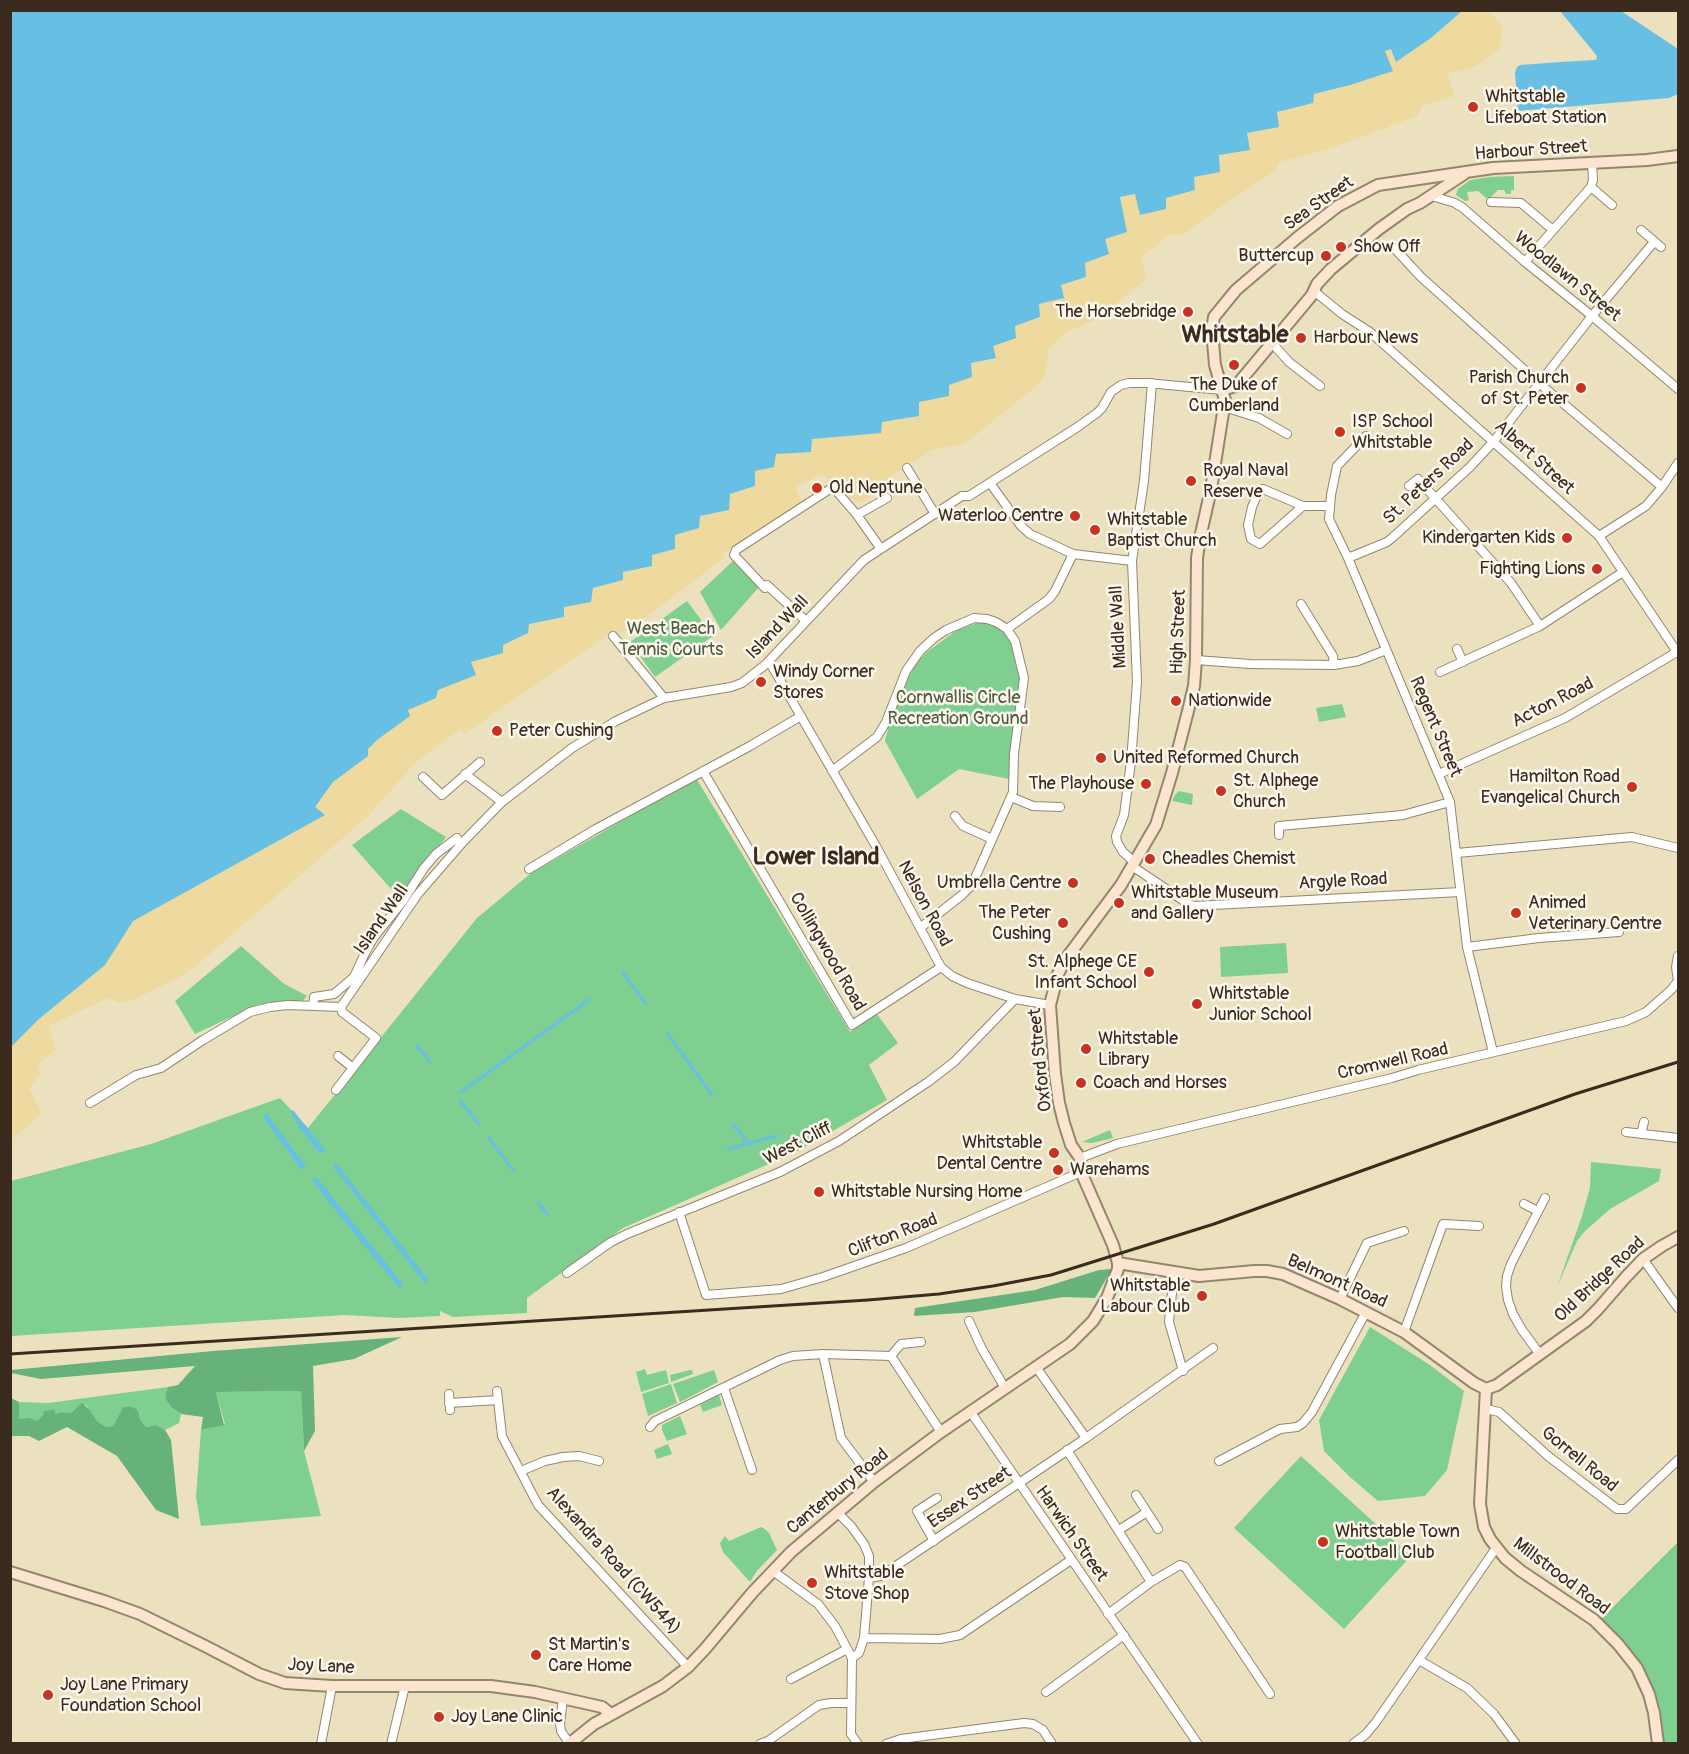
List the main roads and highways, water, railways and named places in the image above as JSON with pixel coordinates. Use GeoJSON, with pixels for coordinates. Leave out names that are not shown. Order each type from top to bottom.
{"type":"FeatureCollection","features":[{"type":"Feature","properties":{"kind":"main road","name":"Harbour Street"},"geometry":{"type":"LineString","coordinates":[[1222,390],[1236,387],[1331,269],[1407,209],[1436,194],[1469,171],[1678,156]]}},
{"type":"Feature","properties":{"kind":"main road","name":"Sea Street"},"geometry":{"type":"LineString","coordinates":[[1214,317],[1250,277],[1338,206],[1378,185],[1469,171]]}},
{"type":"Feature","properties":{"kind":"main road"},"geometry":{"type":"LineString","coordinates":[[1432,177],[1439,184],[1436,194]]}},
{"type":"Feature","properties":{"kind":"main road","name":"High Street"},"geometry":{"type":"LineString","coordinates":[[1133,864],[1162,809],[1194,686],[1197,558],[1225,400],[1215,365],[1212,330],[1214,317]]}},
{"type":"Feature","properties":{"kind":"main road","name":"Oxford Street"},"geometry":{"type":"LineString","coordinates":[[1118,1263],[1113,1245],[1081,1172],[1080,1158],[1071,1145],[1059,1102],[1050,1005],[1053,987],[1065,960],[1121,885],[1133,864]]}},
{"type":"Feature","properties":{"kind":"main road","name":"Old Bridge Road"},"geometry":{"type":"LineString","coordinates":[[1486,1389],[1497,1385],[1586,1321],[1633,1268],[1678,1237]]}},
{"type":"Feature","properties":{"kind":"main road","name":"Belmont Road"},"geometry":{"type":"LineString","coordinates":[[1118,1263],[1199,1276],[1254,1270],[1283,1274],[1340,1299],[1404,1332],[1474,1383],[1486,1389]]}},
{"type":"Feature","properties":{"kind":"main road","name":"Canterbury Road"},"geometry":{"type":"LineString","coordinates":[[569,1743],[611,1714],[663,1686],[688,1666],[791,1552],[874,1482],[970,1411],[1070,1344],[1093,1322],[1107,1298],[1118,1263]]}},
{"type":"Feature","properties":{"kind":"main road","name":"Millstrood Road"},"geometry":{"type":"LineString","coordinates":[[1486,1389],[1480,1504],[1484,1527],[1496,1548],[1521,1571],[1594,1620],[1623,1649],[1637,1668],[1649,1694],[1658,1743]]}},
{"type":"Feature","properties":{"kind":"main road","name":"Joy Lane"},"geometry":{"type":"LineString","coordinates":[[10,1572],[140,1614],[274,1680],[291,1684],[332,1686],[491,1686],[536,1692],[602,1707],[611,1714]]}},
{"type":"Feature","properties":{"kind":"water"},"geometry":{"type":"Polygon","coordinates":[[[10,11],[1462,11],[1431,38],[1396,62],[1391,49],[1385,51],[1393,71],[1314,94],[1313,103],[1277,112],[1279,127],[1247,133],[1250,150],[1219,155],[1220,172],[1194,177],[1195,190],[1166,198],[1166,209],[1140,215],[1135,194],[1120,197],[1127,232],[1105,239],[1109,254],[1085,263],[1086,277],[1061,285],[1064,298],[1039,304],[1040,317],[1015,326],[1016,338],[993,346],[996,358],[971,363],[972,377],[949,385],[949,396],[919,402],[919,416],[882,422],[881,433],[812,439],[811,452],[776,454],[774,467],[755,471],[755,486],[730,494],[729,510],[700,516],[699,528],[675,535],[675,549],[652,555],[652,566],[623,572],[623,580],[593,588],[591,602],[564,607],[564,617],[529,624],[528,633],[503,645],[503,653],[471,662],[476,675],[438,690],[436,698],[408,710],[410,716],[377,740],[368,749],[368,756],[333,782],[315,807],[325,815],[133,921],[105,965],[39,1019],[11,1047],[10,11]]]}},
{"type":"Feature","properties":{"kind":"water"},"geometry":{"type":"Polygon","coordinates":[[[1560,11],[1621,11],[1678,49],[1678,94],[1669,98],[1518,111],[1515,73],[1520,65],[1596,60],[1597,56],[1560,11]]]}},
{"type":"Feature","properties":{"kind":"water"},"geometry":{"type":"Polygon","coordinates":[[[293,1110],[324,1151],[321,1153],[316,1149],[298,1128],[299,1125],[290,1112],[293,1110]]]}},
{"type":"Feature","properties":{"kind":"water"},"geometry":{"type":"Polygon","coordinates":[[[267,1114],[306,1166],[303,1169],[263,1117],[267,1114]]]}},
{"type":"Feature","properties":{"kind":"water"},"geometry":{"type":"Polygon","coordinates":[[[336,1163],[428,1279],[427,1282],[424,1282],[334,1168],[336,1163]]]}},
{"type":"Feature","properties":{"kind":"water"},"geometry":{"type":"Polygon","coordinates":[[[313,1178],[317,1178],[403,1284],[402,1287],[399,1288],[340,1216],[313,1178]]]}},
{"type":"Feature","properties":{"kind":"waterway"},"geometry":{"type":"LineString","coordinates":[[623,973],[646,1004]]}},
{"type":"Feature","properties":{"kind":"waterway"},"geometry":{"type":"LineString","coordinates":[[461,1092],[590,999]]}},
{"type":"Feature","properties":{"kind":"waterway"},"geometry":{"type":"LineString","coordinates":[[668,1034],[712,1095]]}},
{"type":"Feature","properties":{"kind":"waterway"},"geometry":{"type":"LineString","coordinates":[[417,1046],[430,1062]]}},
{"type":"Feature","properties":{"kind":"waterway"},"geometry":{"type":"LineString","coordinates":[[460,1101],[479,1124]]}},
{"type":"Feature","properties":{"kind":"waterway"},"geometry":{"type":"LineString","coordinates":[[733,1124],[749,1144]]}},
{"type":"Feature","properties":{"kind":"waterway"},"geometry":{"type":"LineString","coordinates":[[728,1149],[776,1136]]}},
{"type":"Feature","properties":{"kind":"waterway"},"geometry":{"type":"LineString","coordinates":[[489,1138],[513,1170]]}},
{"type":"Feature","properties":{"kind":"waterway"},"geometry":{"type":"LineString","coordinates":[[538,1203],[547,1214]]}},
{"type":"Feature","properties":{"kind":"railway"},"geometry":{"type":"LineString","coordinates":[[10,1354],[868,1300],[939,1294],[993,1286],[1051,1275],[1214,1224],[1575,1094],[1678,1062]]}},
{"type":"Feature","properties":{"kind":"place","name":"Whitstable Lifeboat Station"},"geometry":{"type":"Point","coordinates":[1473,107]}},
{"type":"Feature","properties":{"kind":"place","name":"Show Off"},"geometry":{"type":"Point","coordinates":[1341,247]}},
{"type":"Feature","properties":{"kind":"place","name":"Buttercup"},"geometry":{"type":"Point","coordinates":[1326,256]}},
{"type":"Feature","properties":{"kind":"place","name":"The Horsebridge"},"geometry":{"type":"Point","coordinates":[1188,312]}},
{"type":"Feature","properties":{"kind":"place","name":"Harbour News"},"geometry":{"type":"Point","coordinates":[1301,338]}},
{"type":"Feature","properties":{"kind":"place","name":"The Duke of Cumberland"},"geometry":{"type":"Point","coordinates":[1234,365]}},
{"type":"Feature","properties":{"kind":"place","name":"Parish Church of St. Peter"},"geometry":{"type":"Point","coordinates":[1581,388]}},
{"type":"Feature","properties":{"kind":"place","name":"ISP School Whitstable"},"geometry":{"type":"Point","coordinates":[1340,432]}},
{"type":"Feature","properties":{"kind":"place","name":"Royal Naval Reserve"},"geometry":{"type":"Point","coordinates":[1191,481]}},
{"type":"Feature","properties":{"kind":"place","name":"Old Neptune"},"geometry":{"type":"Point","coordinates":[817,488]}},
{"type":"Feature","properties":{"kind":"place","name":"Waterloo Centre"},"geometry":{"type":"Point","coordinates":[1075,516]}},
{"type":"Feature","properties":{"kind":"place","name":"Whitstable Baptist Church"},"geometry":{"type":"Point","coordinates":[1095,530]}},
{"type":"Feature","properties":{"kind":"place","name":"Kindergarten Kids"},"geometry":{"type":"Point","coordinates":[1567,538]}},
{"type":"Feature","properties":{"kind":"place","name":"Fighting Lions"},"geometry":{"type":"Point","coordinates":[1597,569]}},
{"type":"Feature","properties":{"kind":"place","name":"Windy Corner Stores"},"geometry":{"type":"Point","coordinates":[761,682]}},
{"type":"Feature","properties":{"kind":"place","name":"Nationwide"},"geometry":{"type":"Point","coordinates":[1176,701]}},
{"type":"Feature","properties":{"kind":"place","name":"Peter Cushing"},"geometry":{"type":"Point","coordinates":[497,731]}},
{"type":"Feature","properties":{"kind":"place","name":"United Reformed Church"},"geometry":{"type":"Point","coordinates":[1101,758]}},
{"type":"Feature","properties":{"kind":"place","name":"The Playhouse"},"geometry":{"type":"Point","coordinates":[1146,784]}},
{"type":"Feature","properties":{"kind":"place","name":"Hamilton Road Evangelical Church"},"geometry":{"type":"Point","coordinates":[1632,787]}},
{"type":"Feature","properties":{"kind":"place","name":"St. Alphege Church"},"geometry":{"type":"Point","coordinates":[1221,791]}},
{"type":"Feature","properties":{"kind":"place","name":"Cheadles Chemist"},"geometry":{"type":"Point","coordinates":[1150,859]}},
{"type":"Feature","properties":{"kind":"place","name":"Umbrella Centre"},"geometry":{"type":"Point","coordinates":[1073,883]}},
{"type":"Feature","properties":{"kind":"place","name":"Whitstable Museum and Gallery"},"geometry":{"type":"Point","coordinates":[1119,903]}},
{"type":"Feature","properties":{"kind":"place","name":"Animed Veterinary Centre"},"geometry":{"type":"Point","coordinates":[1516,913]}},
{"type":"Feature","properties":{"kind":"place","name":"The Peter Cushing"},"geometry":{"type":"Point","coordinates":[1063,923]}},
{"type":"Feature","properties":{"kind":"place","name":"St. Alphege CE Infant School"},"geometry":{"type":"Point","coordinates":[1149,972]}},
{"type":"Feature","properties":{"kind":"place","name":"Whitstable Junior School"},"geometry":{"type":"Point","coordinates":[1197,1004]}},
{"type":"Feature","properties":{"kind":"place","name":"Whitstable Library"},"geometry":{"type":"Point","coordinates":[1086,1049]}},
{"type":"Feature","properties":{"kind":"place","name":"Coach and Horses"},"geometry":{"type":"Point","coordinates":[1081,1083]}},
{"type":"Feature","properties":{"kind":"place","name":"Whitstable Dental Centre"},"geometry":{"type":"Point","coordinates":[1054,1153]}},
{"type":"Feature","properties":{"kind":"place","name":"Warehams"},"geometry":{"type":"Point","coordinates":[1058,1170]}},
{"type":"Feature","properties":{"kind":"place","name":"Whitstable Nursing Home"},"geometry":{"type":"Point","coordinates":[819,1192]}},
{"type":"Feature","properties":{"kind":"place","name":"Whitstable Labour Club"},"geometry":{"type":"Point","coordinates":[1202,1296]}},
{"type":"Feature","properties":{"kind":"place","name":"Whitstable Town Football Club"},"geometry":{"type":"Point","coordinates":[1323,1542]}},
{"type":"Feature","properties":{"kind":"place","name":"Whitstable Stove Shop"},"geometry":{"type":"Point","coordinates":[812,1583]}},
{"type":"Feature","properties":{"kind":"place","name":"St Martin's Care Home"},"geometry":{"type":"Point","coordinates":[536,1655]}},
{"type":"Feature","properties":{"kind":"place","name":"Joy Lane Primary Foundation School"},"geometry":{"type":"Point","coordinates":[48,1695]}},
{"type":"Feature","properties":{"kind":"place","name":"Joy Lane Clinic"},"geometry":{"type":"Point","coordinates":[439,1717]}},
{"type":"Feature","properties":{"kind":"district","name":"Whitstable"},"geometry":{"type":"Point","coordinates":[1235,336]}},
{"type":"Feature","properties":{"kind":"district","name":"Lower Island"},"geometry":{"type":"Point","coordinates":[816,858]}},
{"type":"Feature","properties":{"kind":"park label","name":"West Beach Tennis Courts"},"geometry":{"type":"Point","coordinates":[671,639]}},
{"type":"Feature","properties":{"kind":"park label","name":"Cornwallis Circle Recreation Ground"},"geometry":{"type":"Point","coordinates":[958,708]}}]}
